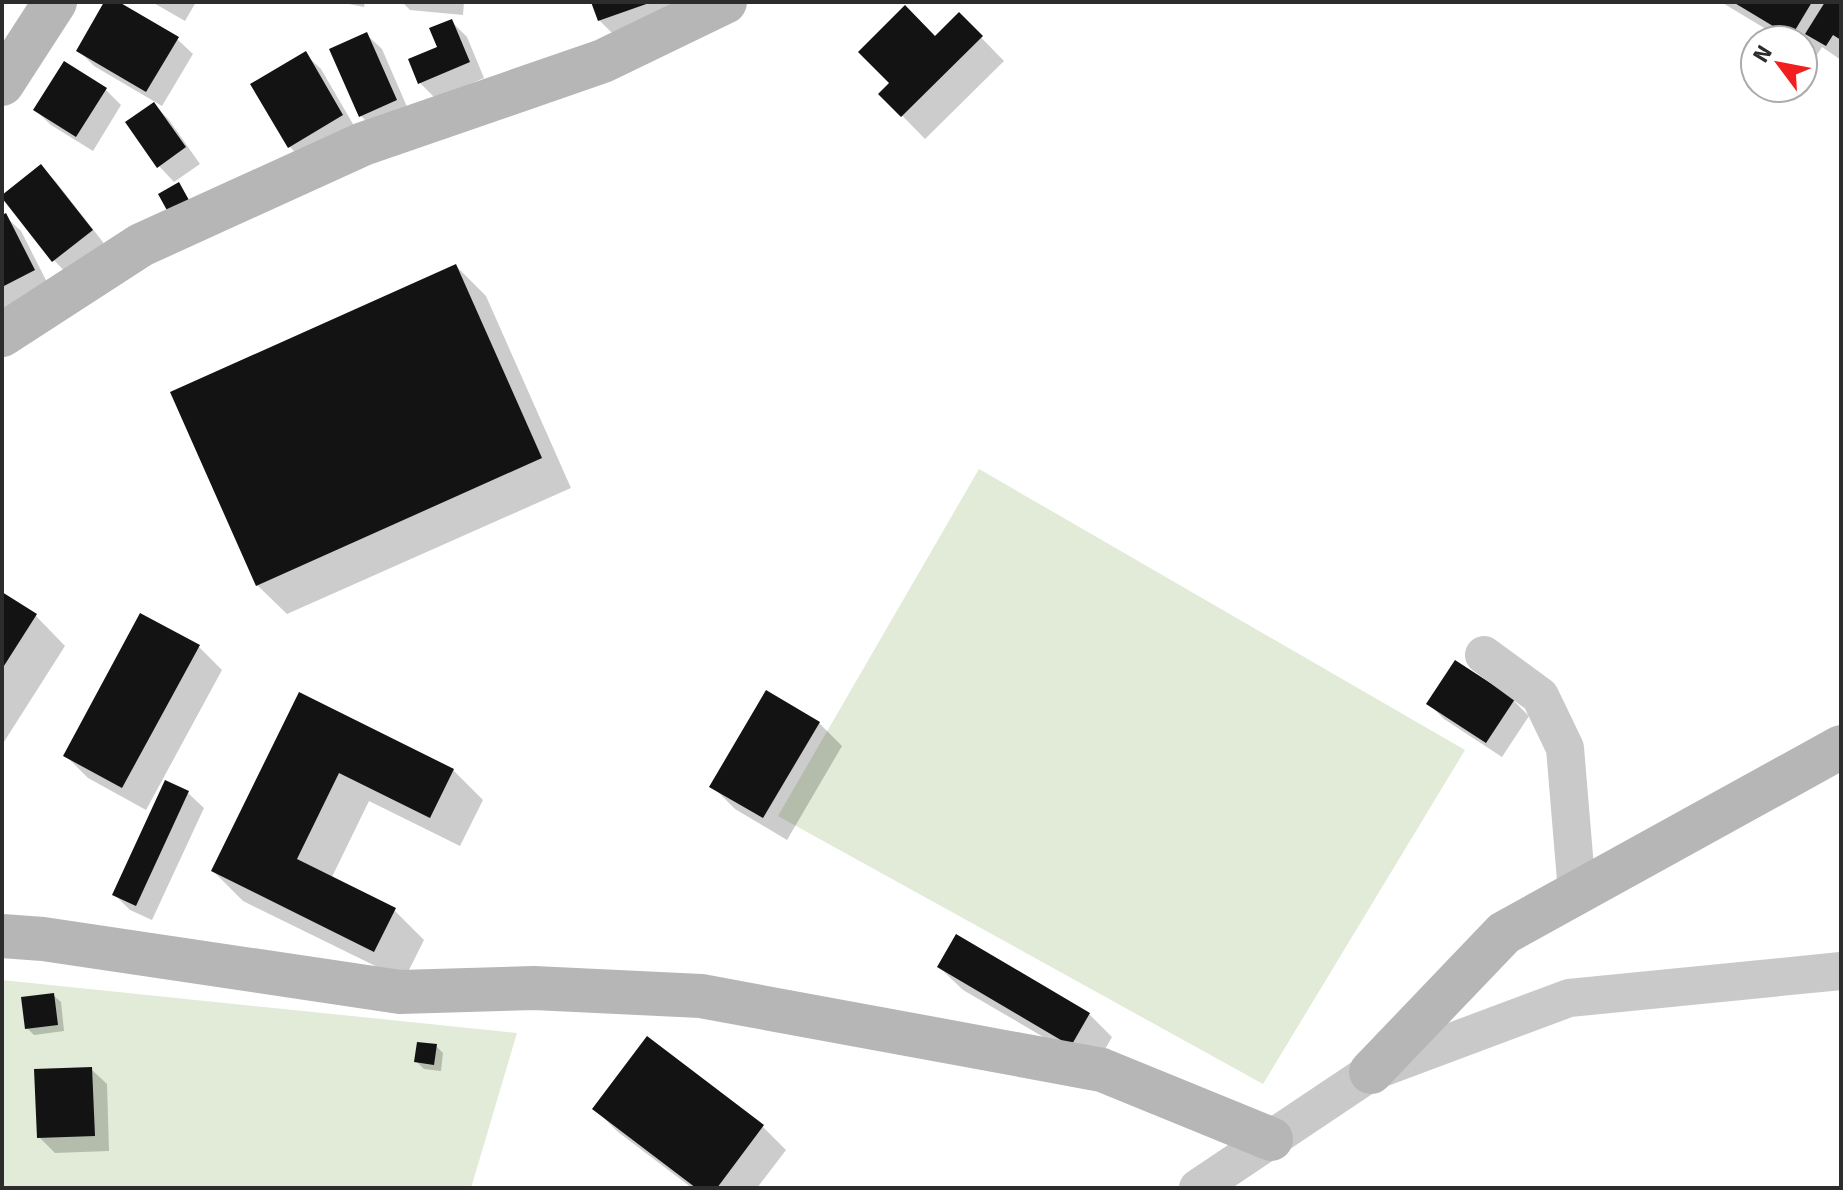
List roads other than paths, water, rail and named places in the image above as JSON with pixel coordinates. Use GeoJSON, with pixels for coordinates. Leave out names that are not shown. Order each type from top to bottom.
{"type":"FeatureCollection","features":[{"type":"Feature","properties":{"kind":"street"},"geometry":{"type":"LineString","coordinates":[[2,84],[55,2]]}},
{"type":"Feature","properties":{"kind":"street"},"geometry":{"type":"LineString","coordinates":[[2,335],[141,245],[363,144],[603,61],[725,2]]}},
{"type":"Feature","properties":{"kind":"street"},"geometry":{"type":"LineString","coordinates":[[1484,655],[1540,696],[1565,748],[1577,892]]}},
{"type":"Feature","properties":{"kind":"street"},"geometry":{"type":"LineString","coordinates":[[1198,1188],[1371,1072],[1504,933],[1841,747]]}},
{"type":"Feature","properties":{"kind":"street"},"geometry":{"type":"LineString","coordinates":[[2,936],[43,939],[400,992],[534,988],[701,996],[1102,1070],[1271,1139]]}},
{"type":"Feature","properties":{"kind":"street"},"geometry":{"type":"LineString","coordinates":[[1371,1072],[1569,998],[1841,971]]}}]}
